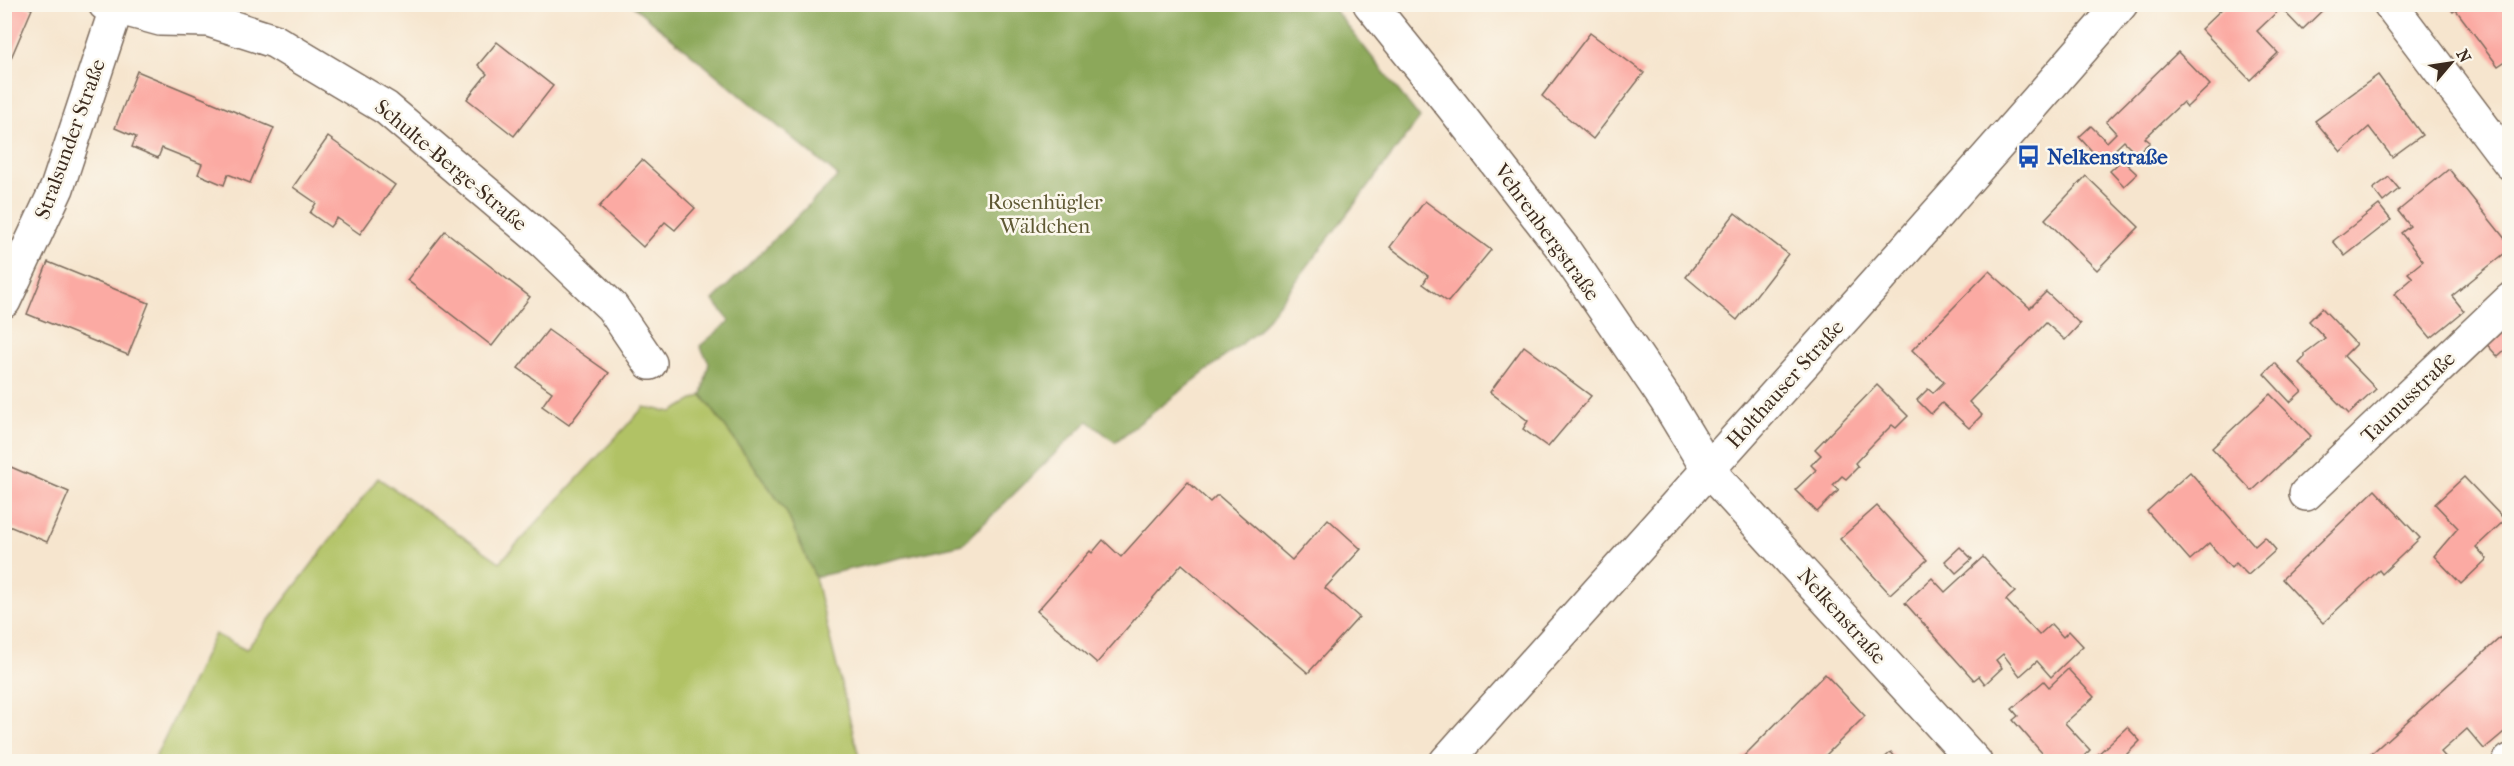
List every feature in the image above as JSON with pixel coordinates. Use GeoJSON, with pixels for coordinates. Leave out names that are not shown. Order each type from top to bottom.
{"type":"FeatureCollection","features":[{"type":"Feature","properties":{"kind":"street","name":"Vehrenbergstraße"},"geometry":{"type":"LineString","coordinates":[[1370,4],[1453,106],[1564,250],[1666,400],[1709,471]]}},
{"type":"Feature","properties":{"kind":"street","name":"Holthauser Straße"},"geometry":{"type":"LineString","coordinates":[[1446,762],[2010,133],[2121,4]]}},
{"type":"Feature","properties":{"kind":"street"},"geometry":{"type":"LineString","coordinates":[[2390,4],[2510,163]]}},
{"type":"Feature","properties":{"kind":"street","name":"Schulte-Berge-Straße"},"geometry":{"type":"LineString","coordinates":[[111,7],[160,19],[213,12],[274,41],[386,108],[545,243],[612,307],[650,363]]}},
{"type":"Feature","properties":{"kind":"street","name":"Stralsunder Straße"},"geometry":{"type":"LineString","coordinates":[[4,301],[57,188],[111,7]]}},
{"type":"Feature","properties":{"kind":"street","name":"Taunusstraße"},"geometry":{"type":"LineString","coordinates":[[2306,494],[2510,300]]}},
{"type":"Feature","properties":{"kind":"street","name":"Nelkenstraße"},"geometry":{"type":"LineString","coordinates":[[1709,471],[1975,762]]}},
{"type":"Feature","properties":{"kind":"green space","name":"Rosenhügler Wäldchen"},"geometry":{"type":"Polygon","coordinates":[[[632,5],[1331,5],[1420,118],[1259,330],[1115,442],[1088,421],[963,544],[815,577],[786,511],[702,395],[709,363],[700,346],[730,321],[713,300],[838,176],[632,5]]]}},
{"type":"Feature","properties":{"kind":"green space"},"geometry":{"type":"Polygon","coordinates":[[[702,395],[786,511],[815,577],[860,761],[153,762],[215,634],[246,650],[378,478],[500,562],[644,407],[672,412],[702,395]]]}},
{"type":"Feature","properties":{"kind":"building"},"geometry":{"type":"Polygon","coordinates":[[[4,4],[21,4],[32,9],[5,72],[4,4]]]}},
{"type":"Feature","properties":{"kind":"building"},"geometry":{"type":"Polygon","coordinates":[[[2227,4],[2329,4],[2302,30],[2281,8],[2257,31],[2278,53],[2250,80],[2201,29],[2227,4]]]}},
{"type":"Feature","properties":{"kind":"building"},"geometry":{"type":"Polygon","coordinates":[[[2447,4],[2510,4],[2510,58],[2498,66],[2456,10],[2453,12],[2447,4]]]}},
{"type":"Feature","properties":{"kind":"building"},"geometry":{"type":"Polygon","coordinates":[[[1590,33],[1644,73],[1593,139],[1542,96],[1590,33]]]}},
{"type":"Feature","properties":{"kind":"building"},"geometry":{"type":"Polygon","coordinates":[[[497,42],[553,86],[514,136],[467,99],[487,74],[478,65],[497,42]]]}},
{"type":"Feature","properties":{"kind":"building"},"geometry":{"type":"Polygon","coordinates":[[[2178,52],[2210,85],[2187,107],[2183,102],[2165,119],[2145,138],[2150,142],[2137,154],[2124,141],[2102,162],[2079,137],[2091,126],[2107,142],[2116,133],[2106,122],[2178,52]]]}},
{"type":"Feature","properties":{"kind":"building"},"geometry":{"type":"Polygon","coordinates":[[[137,71],[274,128],[250,183],[228,174],[224,185],[198,174],[202,164],[162,148],[158,158],[132,147],[136,137],[115,128],[137,71]]]}},
{"type":"Feature","properties":{"kind":"building"},"geometry":{"type":"Polygon","coordinates":[[[2378,75],[2422,135],[2392,157],[2369,127],[2341,152],[2315,121],[2378,75]]]}},
{"type":"Feature","properties":{"kind":"building"},"geometry":{"type":"Polygon","coordinates":[[[328,137],[395,185],[360,234],[337,218],[330,227],[310,213],[316,203],[293,187],[328,137]]]}},
{"type":"Feature","properties":{"kind":"building"},"geometry":{"type":"Polygon","coordinates":[[[642,160],[695,208],[675,230],[665,222],[643,247],[599,207],[642,160]]]}},
{"type":"Feature","properties":{"kind":"building"},"geometry":{"type":"Polygon","coordinates":[[[2122,160],[2137,174],[2124,186],[2110,171],[2122,160]]]}},
{"type":"Feature","properties":{"kind":"building"},"geometry":{"type":"Polygon","coordinates":[[[2449,169],[2510,245],[2510,249],[2452,296],[2464,311],[2431,338],[2394,294],[2413,278],[2408,273],[2423,261],[2401,233],[2410,226],[2398,211],[2449,169]]]}},
{"type":"Feature","properties":{"kind":"building"},"geometry":{"type":"Polygon","coordinates":[[[2086,176],[2139,227],[2097,270],[2045,219],[2086,176]]]}},
{"type":"Feature","properties":{"kind":"building"},"geometry":{"type":"Polygon","coordinates":[[[2389,177],[2399,189],[2383,202],[2373,189],[2389,177]]]}},
{"type":"Feature","properties":{"kind":"building"},"geometry":{"type":"Polygon","coordinates":[[[1425,201],[1491,250],[1448,302],[1423,284],[1428,276],[1390,247],[1425,201]]]}},
{"type":"Feature","properties":{"kind":"building"},"geometry":{"type":"Polygon","coordinates":[[[2379,205],[2391,220],[2345,256],[2333,241],[2379,205]]]}},
{"type":"Feature","properties":{"kind":"building"},"geometry":{"type":"Polygon","coordinates":[[[1735,213],[1788,254],[1737,320],[1686,277],[1735,213]]]}},
{"type":"Feature","properties":{"kind":"building"},"geometry":{"type":"Polygon","coordinates":[[[445,231],[530,297],[492,346],[407,280],[445,231]]]}},
{"type":"Feature","properties":{"kind":"building"},"geometry":{"type":"Polygon","coordinates":[[[48,262],[149,303],[128,355],[27,314],[48,262]]]}},
{"type":"Feature","properties":{"kind":"building"},"geometry":{"type":"Polygon","coordinates":[[[1989,271],[2030,308],[2046,292],[2080,324],[2065,340],[2046,323],[1969,402],[1982,415],[1969,428],[1942,403],[1931,414],[1917,400],[1928,389],[1933,393],[1944,382],[1912,350],[1989,271]]]}},
{"type":"Feature","properties":{"kind":"building"},"geometry":{"type":"Polygon","coordinates":[[[2322,308],[2356,344],[2344,356],[2376,389],[2349,414],[2299,363],[2305,357],[2305,353],[2325,338],[2309,321],[2322,308]]]}},
{"type":"Feature","properties":{"kind":"building"},"geometry":{"type":"Polygon","coordinates":[[[2510,320],[2510,346],[2498,357],[2482,339],[2510,320]]]}},
{"type":"Feature","properties":{"kind":"building"},"geometry":{"type":"Polygon","coordinates":[[[548,330],[609,373],[569,425],[542,406],[552,392],[518,368],[548,330]]]}},
{"type":"Feature","properties":{"kind":"building"},"geometry":{"type":"Polygon","coordinates":[[[1524,346],[1591,396],[1548,447],[1523,429],[1528,421],[1490,392],[1524,346]]]}},
{"type":"Feature","properties":{"kind":"building"},"geometry":{"type":"Polygon","coordinates":[[[2275,363],[2302,391],[2290,402],[2264,374],[2275,363]]]}},
{"type":"Feature","properties":{"kind":"building"},"geometry":{"type":"Polygon","coordinates":[[[1877,385],[1908,416],[1896,428],[1892,425],[1873,444],[1855,463],[1858,467],[1846,479],[1842,476],[1833,485],[1839,490],[1817,512],[1795,490],[1816,470],[1811,465],[1821,455],[1815,449],[1877,385]]]}},
{"type":"Feature","properties":{"kind":"building"},"geometry":{"type":"Polygon","coordinates":[[[2270,394],[2311,436],[2252,491],[2212,448],[2270,394]]]}},
{"type":"Feature","properties":{"kind":"building"},"geometry":{"type":"Polygon","coordinates":[[[4,464],[69,492],[47,542],[4,524],[4,464]]]}},
{"type":"Feature","properties":{"kind":"building"},"geometry":{"type":"Polygon","coordinates":[[[2190,472],[2255,546],[2265,537],[2276,550],[2248,575],[2236,563],[2231,568],[2209,543],[2190,560],[2147,511],[2190,472]]]}},
{"type":"Feature","properties":{"kind":"building"},"geometry":{"type":"Polygon","coordinates":[[[2464,477],[2505,520],[2476,547],[2487,559],[2461,584],[2434,556],[2458,528],[2435,504],[2464,477]]]}},
{"type":"Feature","properties":{"kind":"building"},"geometry":{"type":"Polygon","coordinates":[[[1188,482],[1210,502],[1219,496],[1292,560],[1328,519],[1361,549],[1325,588],[1359,617],[1308,673],[1182,564],[1097,663],[1037,611],[1090,551],[1092,553],[1103,540],[1121,557],[1188,482]]]}},
{"type":"Feature","properties":{"kind":"building"},"geometry":{"type":"Polygon","coordinates":[[[2375,490],[2420,538],[2382,574],[2379,570],[2323,623],[2282,579],[2375,490]]]}},
{"type":"Feature","properties":{"kind":"building"},"geometry":{"type":"Polygon","coordinates":[[[1877,506],[1927,560],[1890,594],[1840,539],[1877,506]]]}},
{"type":"Feature","properties":{"kind":"building"},"geometry":{"type":"Polygon","coordinates":[[[1960,547],[1972,559],[1956,573],[1945,561],[1960,547]]]}},
{"type":"Feature","properties":{"kind":"building"},"geometry":{"type":"Polygon","coordinates":[[[1983,557],[2015,592],[2006,600],[2039,635],[2051,624],[2063,637],[2069,631],[2083,646],[2051,677],[2037,661],[2020,676],[2003,654],[1996,660],[2002,668],[1985,684],[1979,676],[1974,680],[1905,603],[1932,578],[1945,592],[1983,557]]]}},
{"type":"Feature","properties":{"kind":"building"},"geometry":{"type":"Polygon","coordinates":[[[2510,629],[2510,727],[2484,749],[2467,729],[2441,752],[2450,762],[2362,762],[2510,629]]]}},
{"type":"Feature","properties":{"kind":"building"},"geometry":{"type":"Polygon","coordinates":[[[2068,669],[2094,697],[2065,723],[2090,750],[2083,757],[2088,762],[2050,762],[2013,720],[2018,716],[2012,709],[2044,681],[2049,687],[2068,669]]]}},
{"type":"Feature","properties":{"kind":"building"},"geometry":{"type":"Polygon","coordinates":[[[1825,674],[1865,716],[1819,762],[1738,762],[1825,674]]]}},
{"type":"Feature","properties":{"kind":"building"},"geometry":{"type":"Polygon","coordinates":[[[2127,727],[2140,741],[2119,762],[2099,762],[2095,757],[2127,727]]]}},
{"type":"Feature","properties":{"kind":"building"},"geometry":{"type":"Polygon","coordinates":[[[1891,752],[1899,762],[1880,762],[1891,752]]]}},
{"type":"Feature","properties":{"kind":"place","name":"Nelkenstraße"},"geometry":{"type":"Point","coordinates":[2029,157]}}]}
